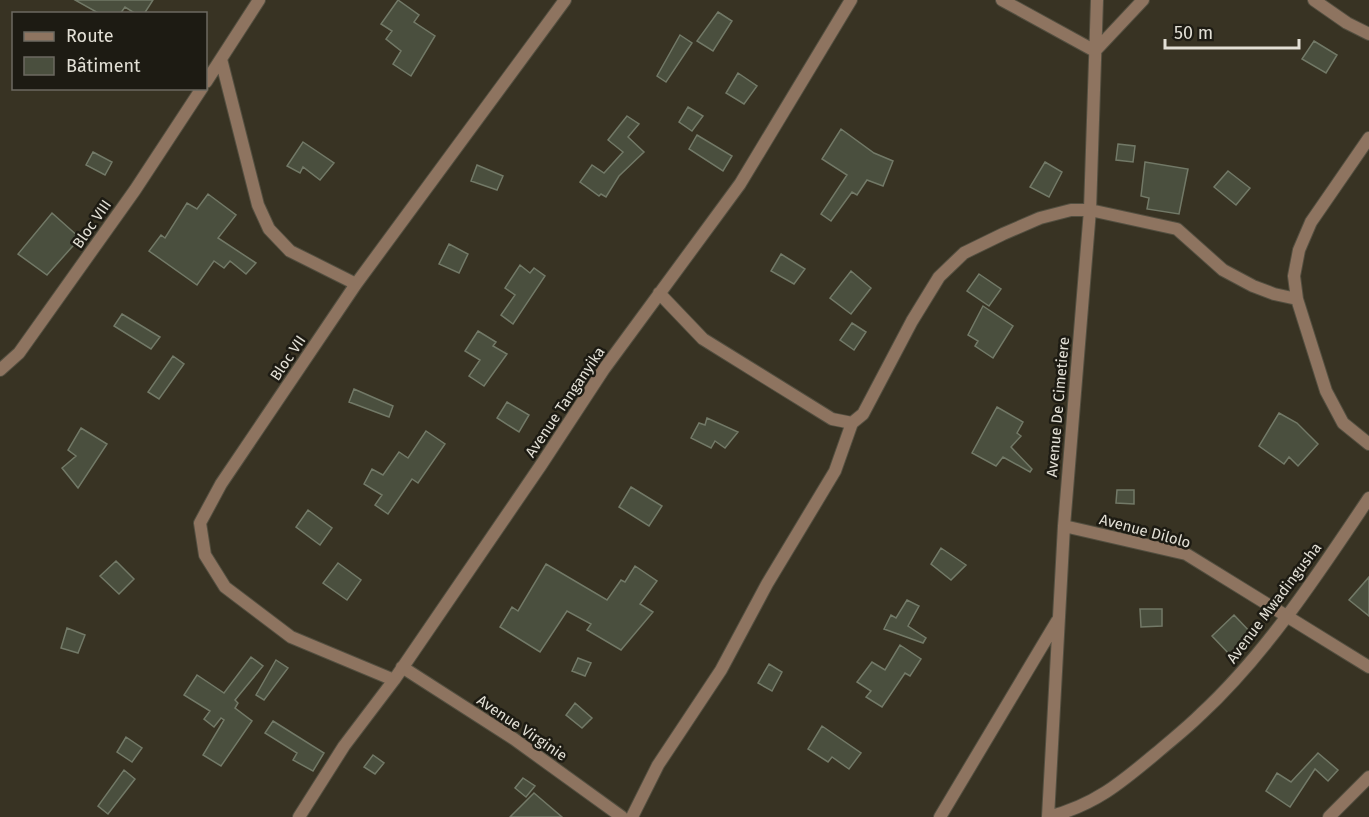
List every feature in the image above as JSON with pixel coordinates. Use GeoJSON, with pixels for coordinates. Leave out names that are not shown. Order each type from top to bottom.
{"type":"FeatureCollection","features":[{"type":"Feature","properties":{"kind":"street"},"geometry":{"type":"LineString","coordinates":[[207,80],[259,0]]}},
{"type":"Feature","properties":{"kind":"street","name":"Bloc VII"},"geometry":{"type":"LineString","coordinates":[[394,680],[291,637],[225,587],[205,555],[200,523],[220,484],[356,284],[565,0]]}},
{"type":"Feature","properties":{"kind":"street","name":"Avenue Tanganyika"},"geometry":{"type":"LineString","coordinates":[[299,817],[344,746],[394,680],[604,369],[740,184],[852,0]]}},
{"type":"Feature","properties":{"kind":"street"},"geometry":{"type":"LineString","coordinates":[[1002,0],[1095,51],[1143,0]]}},
{"type":"Feature","properties":{"kind":"street","name":"Avenue De Cimetiere"},"geometry":{"type":"LineString","coordinates":[[1048,817],[1064,526],[1090,210],[1097,0]]}},
{"type":"Feature","properties":{"kind":"street"},"geometry":{"type":"LineString","coordinates":[[1314,0],[1347,23],[1369,34]]}},
{"type":"Feature","properties":{"kind":"street"},"geometry":{"type":"LineString","coordinates":[[221,59],[258,204],[269,229],[290,251],[356,284]]}},
{"type":"Feature","properties":{"kind":"street","name":"Bloc VIII"},"geometry":{"type":"LineString","coordinates":[[0,370],[26,344],[135,190],[200,90]]}},
{"type":"Feature","properties":{"kind":"street"},"geometry":{"type":"LineString","coordinates":[[1369,138],[1311,222],[1299,250],[1294,276],[1296,299],[1326,391],[1343,423],[1369,444]]}},
{"type":"Feature","properties":{"kind":"street"},"geometry":{"type":"LineString","coordinates":[[632,817],[658,765],[721,670],[767,584],[835,471],[852,423],[862,414],[912,321],[939,277],[964,254],[1040,218],[1071,210],[1090,210],[1177,229],[1223,270],[1253,286],[1296,299]]}},
{"type":"Feature","properties":{"kind":"street"},"geometry":{"type":"LineString","coordinates":[[658,293],[703,339],[832,419],[852,423]]}},
{"type":"Feature","properties":{"kind":"street","name":"Avenue Mwadingusha"},"geometry":{"type":"LineString","coordinates":[[1048,817],[1072,811],[1097,799],[1126,780],[1202,714],[1240,674],[1287,615],[1369,498]]}},
{"type":"Feature","properties":{"kind":"street","name":"Avenue Dilolo"},"geometry":{"type":"LineString","coordinates":[[1064,526],[1186,554],[1369,667]]}},
{"type":"Feature","properties":{"kind":"street"},"geometry":{"type":"LineString","coordinates":[[940,817],[1059,617]]}},
{"type":"Feature","properties":{"kind":"street","name":"Avenue Virginie"},"geometry":{"type":"LineString","coordinates":[[402,667],[514,739],[622,817]]}},
{"type":"Feature","properties":{"kind":"street"},"geometry":{"type":"LineString","coordinates":[[1329,817],[1369,777]]}},
{"type":"Feature","properties":{"kind":"building"},"geometry":{"type":"Polygon","coordinates":[[[75,0],[153,0],[145,12],[133,12],[125,7],[121,12],[96,12],[75,0]]]}},
{"type":"Feature","properties":{"kind":"building"},"geometry":{"type":"Polygon","coordinates":[[[398,0],[419,15],[414,22],[435,36],[411,76],[393,64],[401,51],[386,39],[392,31],[381,24],[398,0]]]}},
{"type":"Feature","properties":{"kind":"building"},"geometry":{"type":"Polygon","coordinates":[[[718,12],[732,21],[713,51],[697,41],[718,12]]]}},
{"type":"Feature","properties":{"kind":"building"},"geometry":{"type":"Polygon","coordinates":[[[680,35],[692,43],[666,82],[657,76],[680,35]]]}},
{"type":"Feature","properties":{"kind":"building"},"geometry":{"type":"Polygon","coordinates":[[[1314,41],[1337,55],[1326,73],[1302,59],[1314,41]]]}},
{"type":"Feature","properties":{"kind":"building"},"geometry":{"type":"Polygon","coordinates":[[[738,73],[757,86],[744,104],[726,93],[738,73]]]}},
{"type":"Feature","properties":{"kind":"building"},"geometry":{"type":"Polygon","coordinates":[[[688,107],[703,116],[692,131],[679,122],[688,107]]]}},
{"type":"Feature","properties":{"kind":"building"},"geometry":{"type":"Polygon","coordinates":[[[627,116],[639,124],[628,137],[644,152],[619,176],[606,197],[601,194],[599,196],[580,182],[592,165],[604,173],[623,152],[608,140],[627,116]]]}},
{"type":"Feature","properties":{"kind":"building"},"geometry":{"type":"Polygon","coordinates":[[[841,129],[874,153],[893,161],[883,186],[867,180],[857,195],[852,192],[831,221],[821,214],[847,175],[822,159],[841,129]]]}},
{"type":"Feature","properties":{"kind":"building"},"geometry":{"type":"Polygon","coordinates":[[[697,135],[732,156],[723,171],[689,149],[697,135]]]}},
{"type":"Feature","properties":{"kind":"building"},"geometry":{"type":"Polygon","coordinates":[[[303,142],[334,163],[320,180],[303,167],[300,173],[287,166],[303,142]]]}},
{"type":"Feature","properties":{"kind":"building"},"geometry":{"type":"Polygon","coordinates":[[[1118,144],[1135,146],[1133,162],[1116,160],[1118,144]]]}},
{"type":"Feature","properties":{"kind":"building"},"geometry":{"type":"Polygon","coordinates":[[[93,152],[112,162],[105,175],[86,165],[93,152]]]}},
{"type":"Feature","properties":{"kind":"building"},"geometry":{"type":"Polygon","coordinates":[[[1045,162],[1062,172],[1049,197],[1030,187],[1045,162]]]}},
{"type":"Feature","properties":{"kind":"building"},"geometry":{"type":"Polygon","coordinates":[[[1145,162],[1188,169],[1179,214],[1147,209],[1149,198],[1141,196],[1145,162]]]}},
{"type":"Feature","properties":{"kind":"building"},"geometry":{"type":"Polygon","coordinates":[[[477,165],[503,176],[497,190],[471,181],[477,165]]]}},
{"type":"Feature","properties":{"kind":"building"},"geometry":{"type":"Polygon","coordinates":[[[1228,171],[1250,188],[1236,205],[1214,187],[1228,171]]]}},
{"type":"Feature","properties":{"kind":"building"},"geometry":{"type":"Polygon","coordinates":[[[208,194],[236,215],[218,238],[256,263],[246,274],[230,261],[224,268],[214,261],[197,285],[149,251],[161,235],[165,238],[187,203],[197,209],[208,194]]]}},
{"type":"Feature","properties":{"kind":"building"},"geometry":{"type":"Polygon","coordinates":[[[52,213],[80,238],[47,275],[18,254],[52,213]]]}},
{"type":"Feature","properties":{"kind":"building"},"geometry":{"type":"Polygon","coordinates":[[[449,244],[468,254],[459,273],[439,264],[449,244]]]}},
{"type":"Feature","properties":{"kind":"building"},"geometry":{"type":"Polygon","coordinates":[[[781,254],[805,269],[794,284],[771,271],[781,254]]]}},
{"type":"Feature","properties":{"kind":"building"},"geometry":{"type":"Polygon","coordinates":[[[520,265],[530,273],[534,268],[545,276],[513,324],[501,315],[515,295],[505,288],[520,265]]]}},
{"type":"Feature","properties":{"kind":"building"},"geometry":{"type":"Polygon","coordinates":[[[851,271],[871,288],[851,314],[830,298],[851,271]]]}},
{"type":"Feature","properties":{"kind":"building"},"geometry":{"type":"Polygon","coordinates":[[[979,274],[1001,289],[989,306],[967,291],[979,274]]]}},
{"type":"Feature","properties":{"kind":"building"},"geometry":{"type":"Polygon","coordinates":[[[983,306],[1013,326],[993,358],[975,346],[978,341],[968,335],[983,306]]]}},
{"type":"Feature","properties":{"kind":"building"},"geometry":{"type":"Polygon","coordinates":[[[122,314],[160,337],[151,349],[114,326],[122,314]]]}},
{"type":"Feature","properties":{"kind":"building"},"geometry":{"type":"Polygon","coordinates":[[[852,323],[866,332],[854,350],[840,340],[852,323]]]}},
{"type":"Feature","properties":{"kind":"building"},"geometry":{"type":"Polygon","coordinates":[[[478,331],[496,342],[493,346],[507,354],[484,386],[469,376],[480,360],[465,351],[478,331]]]}},
{"type":"Feature","properties":{"kind":"building"},"geometry":{"type":"Polygon","coordinates":[[[173,356],[184,364],[159,399],[148,392],[173,356]]]}},
{"type":"Feature","properties":{"kind":"building"},"geometry":{"type":"Polygon","coordinates":[[[354,389],[393,406],[389,417],[349,402],[354,389]]]}},
{"type":"Feature","properties":{"kind":"building"},"geometry":{"type":"Polygon","coordinates":[[[507,402],[529,415],[519,432],[497,418],[507,402]]]}},
{"type":"Feature","properties":{"kind":"building"},"geometry":{"type":"Polygon","coordinates":[[[997,407],[1023,422],[1017,433],[1021,436],[1011,447],[1032,469],[1030,472],[1003,457],[996,466],[972,453],[997,407]]]}},
{"type":"Feature","properties":{"kind":"building"},"geometry":{"type":"Polygon","coordinates":[[[1279,413],[1297,423],[1318,444],[1298,466],[1289,457],[1284,464],[1259,446],[1279,413]]]}},
{"type":"Feature","properties":{"kind":"building"},"geometry":{"type":"Polygon","coordinates":[[[707,418],[738,432],[725,448],[715,441],[711,448],[691,438],[699,423],[705,425],[707,418]]]}},
{"type":"Feature","properties":{"kind":"building"},"geometry":{"type":"Polygon","coordinates":[[[81,428],[107,444],[78,488],[62,468],[76,456],[68,450],[81,428]]]}},
{"type":"Feature","properties":{"kind":"building"},"geometry":{"type":"Polygon","coordinates":[[[426,431],[445,444],[418,483],[412,479],[388,514],[375,505],[382,495],[364,484],[372,469],[383,475],[399,452],[408,458],[426,431]]]}},
{"type":"Feature","properties":{"kind":"building"},"geometry":{"type":"Polygon","coordinates":[[[631,487],[662,506],[649,526],[619,507],[631,487]]]}},
{"type":"Feature","properties":{"kind":"building"},"geometry":{"type":"Polygon","coordinates":[[[1117,490],[1134,490],[1134,504],[1116,503],[1117,490]]]}},
{"type":"Feature","properties":{"kind":"building"},"geometry":{"type":"Polygon","coordinates":[[[308,510],[332,528],[320,545],[296,527],[308,510]]]}},
{"type":"Feature","properties":{"kind":"building"},"geometry":{"type":"Polygon","coordinates":[[[941,548],[966,565],[951,580],[931,564],[941,548]]]}},
{"type":"Feature","properties":{"kind":"building"},"geometry":{"type":"Polygon","coordinates":[[[116,561],[134,579],[119,594],[100,576],[116,561]]]}},
{"type":"Feature","properties":{"kind":"building"},"geometry":{"type":"Polygon","coordinates":[[[338,563],[361,580],[347,600],[323,583],[338,563]]]}},
{"type":"Feature","properties":{"kind":"building"},"geometry":{"type":"Polygon","coordinates":[[[546,564],[607,600],[621,580],[625,582],[635,566],[657,581],[640,604],[653,612],[621,650],[587,630],[591,624],[567,611],[540,652],[500,627],[512,607],[518,611],[546,564]]]}},
{"type":"Feature","properties":{"kind":"building"},"geometry":{"type":"Polygon","coordinates":[[[1369,577],[1369,616],[1349,600],[1369,577]]]}},
{"type":"Feature","properties":{"kind":"building"},"geometry":{"type":"Polygon","coordinates":[[[907,600],[919,606],[908,626],[926,638],[923,643],[884,629],[891,615],[896,618],[907,600]]]}},
{"type":"Feature","properties":{"kind":"building"},"geometry":{"type":"Polygon","coordinates":[[[1140,609],[1162,609],[1162,626],[1141,627],[1140,609]]]}},
{"type":"Feature","properties":{"kind":"building"},"geometry":{"type":"Polygon","coordinates":[[[1234,615],[1253,635],[1231,656],[1212,636],[1234,615]]]}},
{"type":"Feature","properties":{"kind":"building"},"geometry":{"type":"Polygon","coordinates":[[[67,628],[85,635],[78,653],[61,648],[67,628]]]}},
{"type":"Feature","properties":{"kind":"building"},"geometry":{"type":"Polygon","coordinates":[[[900,645],[921,659],[910,676],[905,673],[882,707],[866,697],[871,691],[857,682],[872,662],[885,670],[900,645]]]}},
{"type":"Feature","properties":{"kind":"building"},"geometry":{"type":"Polygon","coordinates":[[[251,657],[263,666],[235,700],[238,703],[235,708],[252,721],[221,766],[203,755],[224,720],[221,718],[214,727],[204,719],[210,711],[184,695],[197,675],[224,693],[251,657]]]}},
{"type":"Feature","properties":{"kind":"building"},"geometry":{"type":"Polygon","coordinates":[[[578,658],[591,663],[585,676],[572,671],[578,658]]]}},
{"type":"Feature","properties":{"kind":"building"},"geometry":{"type":"Polygon","coordinates":[[[276,660],[288,668],[264,700],[256,695],[276,660]]]}},
{"type":"Feature","properties":{"kind":"building"},"geometry":{"type":"Polygon","coordinates":[[[769,664],[782,672],[772,691],[758,683],[769,664]]]}},
{"type":"Feature","properties":{"kind":"building"},"geometry":{"type":"Polygon","coordinates":[[[575,703],[592,718],[582,728],[566,715],[575,703]]]}},
{"type":"Feature","properties":{"kind":"building"},"geometry":{"type":"Polygon","coordinates":[[[273,721],[324,753],[313,771],[293,760],[297,753],[265,733],[273,721]]]}},
{"type":"Feature","properties":{"kind":"building"},"geometry":{"type":"Polygon","coordinates":[[[822,726],[861,753],[849,769],[832,757],[828,762],[808,749],[822,726]]]}},
{"type":"Feature","properties":{"kind":"building"},"geometry":{"type":"Polygon","coordinates":[[[126,737],[142,748],[132,762],[117,752],[126,737]]]}},
{"type":"Feature","properties":{"kind":"building"},"geometry":{"type":"Polygon","coordinates":[[[1318,753],[1338,770],[1328,781],[1315,769],[1290,807],[1266,791],[1277,773],[1291,782],[1318,753]]]}},
{"type":"Feature","properties":{"kind":"building"},"geometry":{"type":"Polygon","coordinates":[[[373,755],[384,763],[375,774],[364,767],[373,755]]]}},
{"type":"Feature","properties":{"kind":"building"},"geometry":{"type":"Polygon","coordinates":[[[124,770],[135,779],[108,814],[98,806],[124,770]]]}},
{"type":"Feature","properties":{"kind":"building"},"geometry":{"type":"Polygon","coordinates":[[[523,778],[535,786],[526,797],[515,788],[523,778]]]}},
{"type":"Feature","properties":{"kind":"building"},"geometry":{"type":"Polygon","coordinates":[[[534,793],[562,817],[510,817],[534,793]]]}}]}
